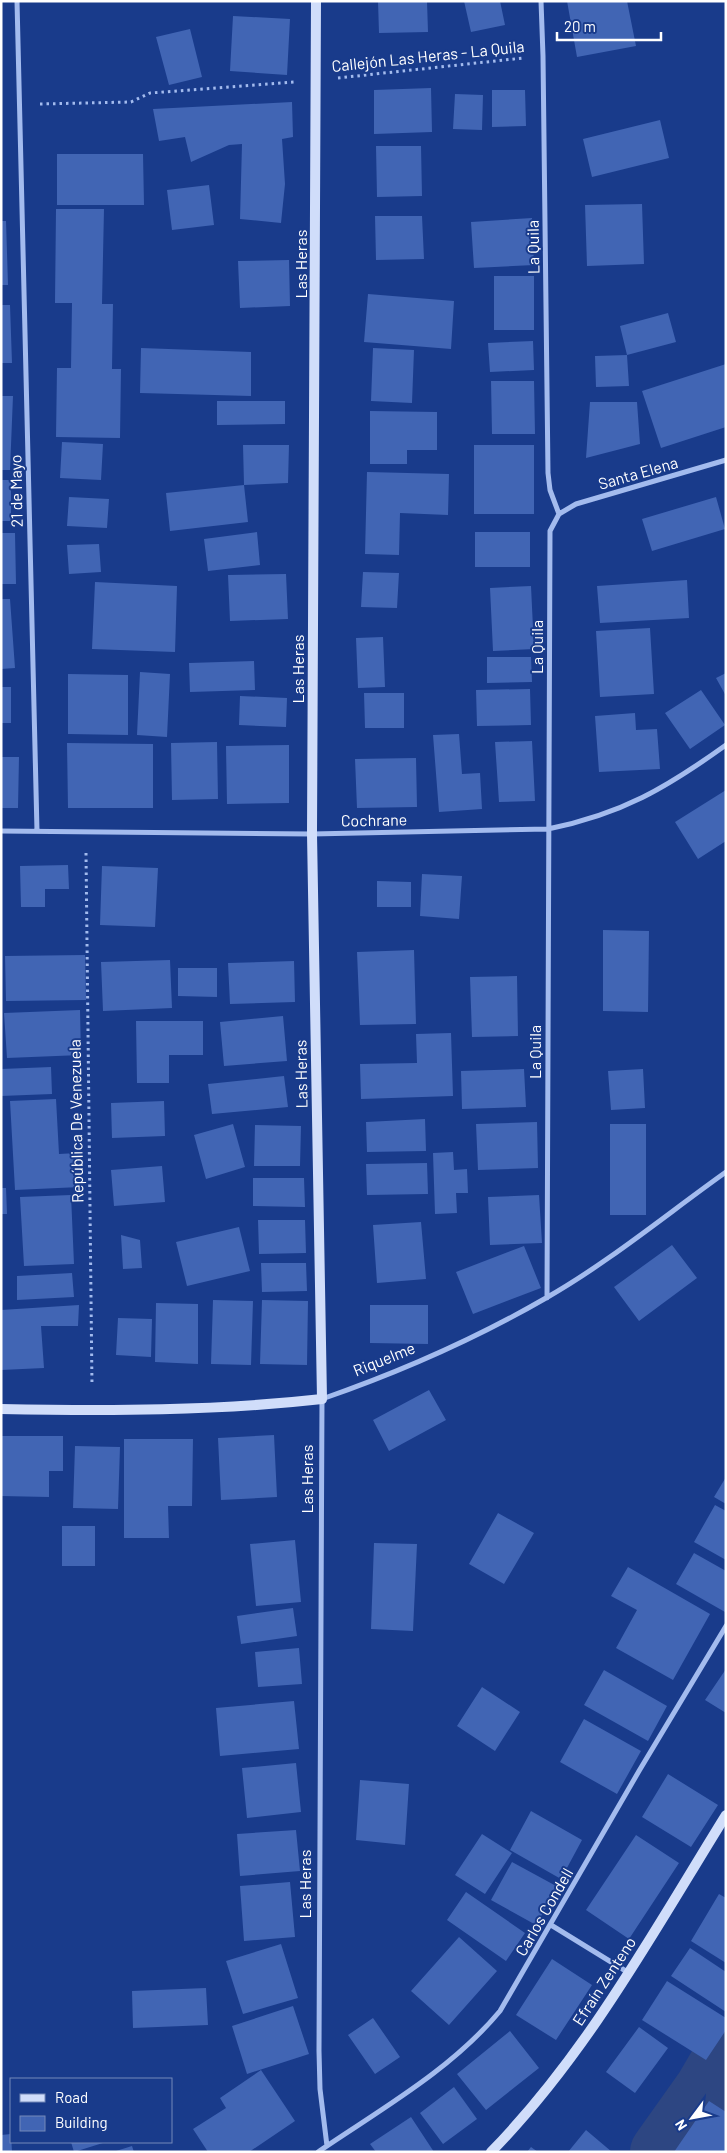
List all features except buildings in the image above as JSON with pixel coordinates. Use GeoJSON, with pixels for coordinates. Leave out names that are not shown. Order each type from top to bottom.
{"type":"FeatureCollection","features":[{"type":"Feature","properties":{"kind":"street","name":"21 de Mayo"},"geometry":{"type":"LineString","coordinates":[[17,1],[37,831]]}},
{"type":"Feature","properties":{"kind":"street","name":"Las Heras"},"geometry":{"type":"LineString","coordinates":[[316,1],[312,834],[322,1399],[319,2051],[320,2089],[327,2146]]}},
{"type":"Feature","properties":{"kind":"street","name":"La Quila"},"geometry":{"type":"LineString","coordinates":[[541,1],[548,473],[550,490],[559,514],[550,531],[547,1298]]}},
{"type":"Feature","properties":{"kind":"street","name":"Santa Elena"},"geometry":{"type":"LineString","coordinates":[[559,514],[576,504],[726,460]]}},
{"type":"Feature","properties":{"kind":"street","name":"Cochrane"},"geometry":{"type":"LineString","coordinates":[[1,831],[312,834],[548,829],[587,820],[632,804],[682,776],[726,745]]}},
{"type":"Feature","properties":{"kind":"street","name":"Riquelme"},"geometry":{"type":"LineString","coordinates":[[1,1409],[92,1410],[265,1405],[322,1399],[386,1376],[442,1351],[547,1298],[726,1172]]}},
{"type":"Feature","properties":{"kind":"street","name":"Carlos Condell"},"geometry":{"type":"LineString","coordinates":[[318,2152],[427,2078],[470,2044],[500,2011],[644,1762],[726,1626]]}},
{"type":"Feature","properties":{"kind":"street","name":"Efraín Zenteno"},"geometry":{"type":"LineString","coordinates":[[491,2152],[520,2122],[571,2058],[629,1973],[726,1815]]}},
{"type":"Feature","properties":{"kind":"street"},"geometry":{"type":"LineString","coordinates":[[551,1925],[629,1973]]}},
{"type":"Feature","properties":{"kind":"path","name":"Callejón Las Heras - La Quila"},"geometry":{"type":"LineString","coordinates":[[19,105],[131,102],[150,93],[316,80],[543,56]]}},
{"type":"Feature","properties":{"kind":"path","name":"República De Venezuela"},"geometry":{"type":"LineString","coordinates":[[86,832],[92,1410]]}},
{"type":"Feature","properties":{"kind":"waterway"},"geometry":{"type":"LineString","coordinates":[[661,2152],[705,2090],[726,2054]]}}]}
